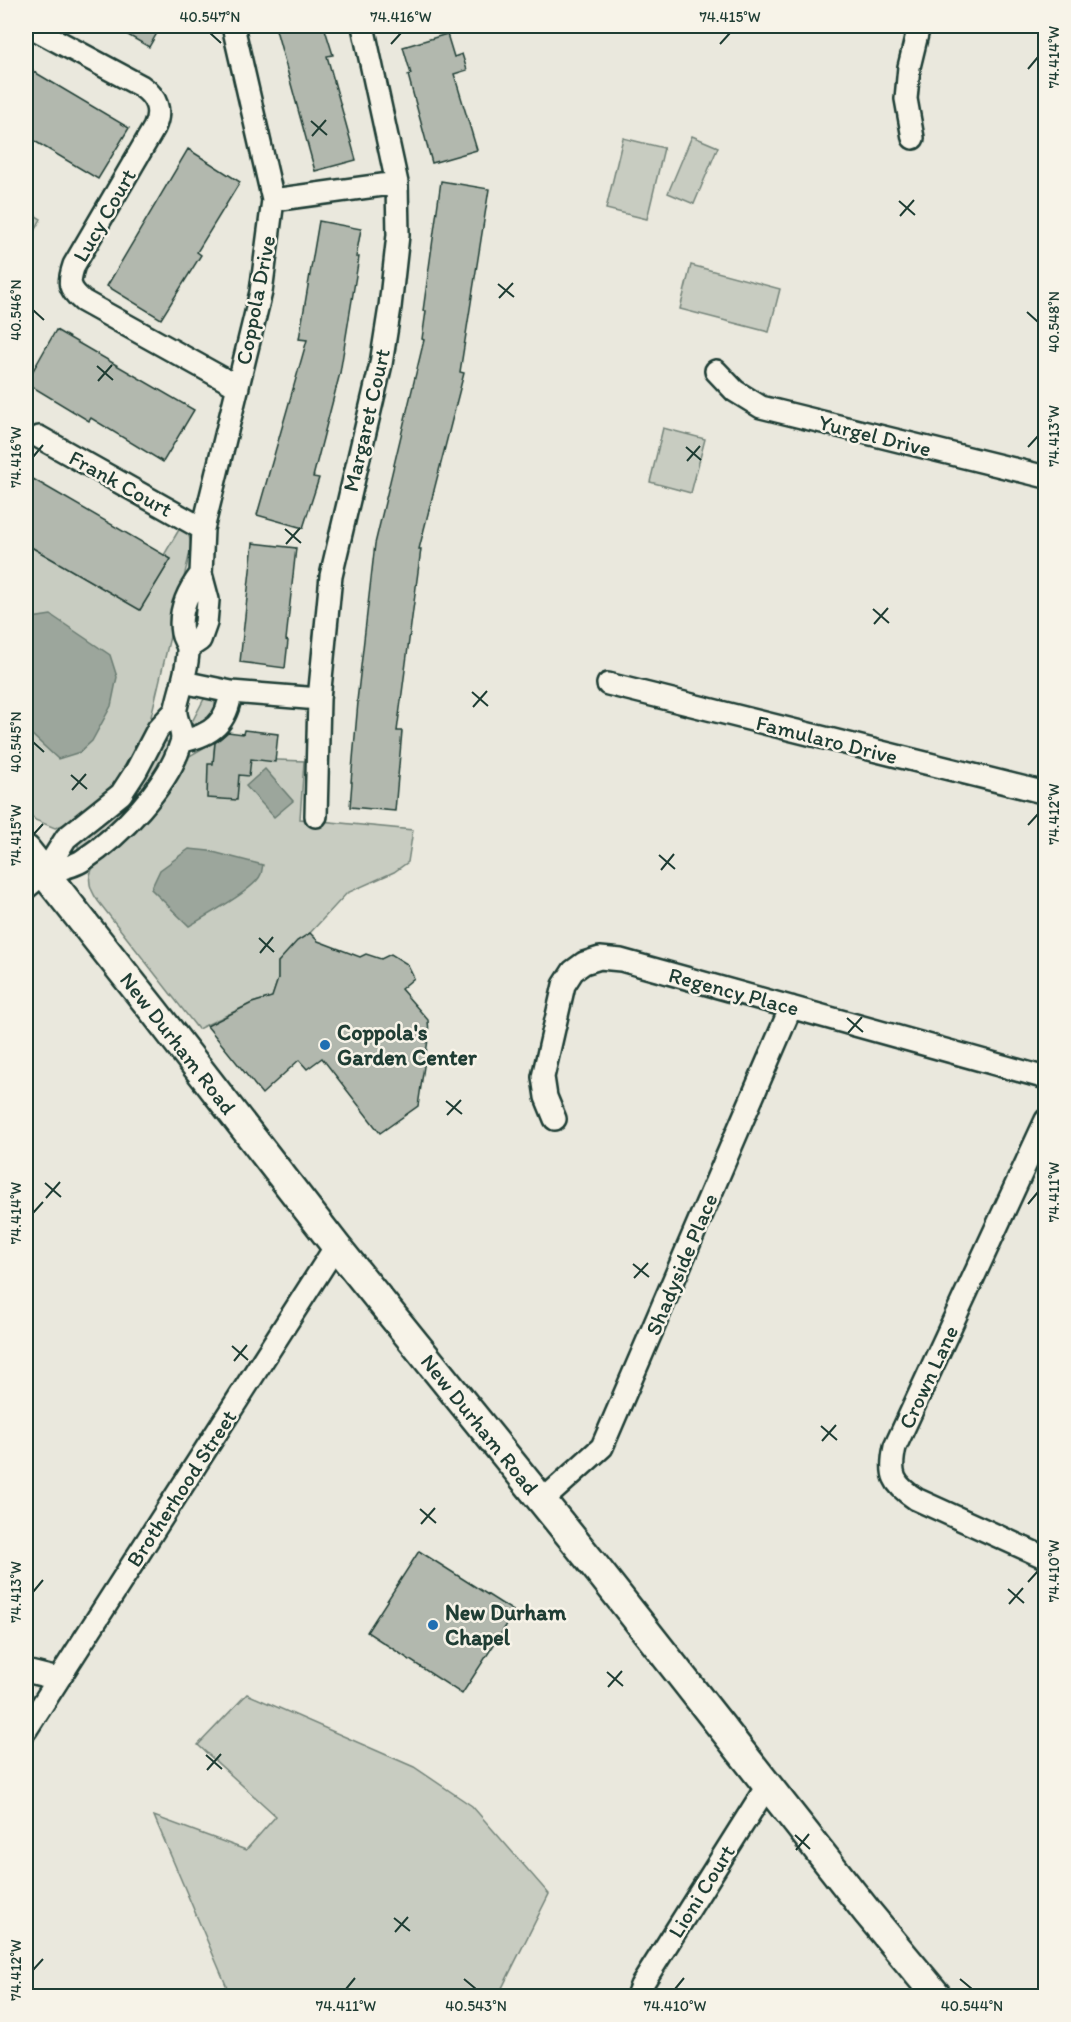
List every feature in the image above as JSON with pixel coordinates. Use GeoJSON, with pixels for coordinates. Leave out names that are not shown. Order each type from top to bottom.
{"type":"FeatureCollection","features":[{"type":"Feature","properties":{"kind":"main road","name":"New Durham Road"},"geometry":{"type":"LineString","coordinates":[[26,850],[35,881],[336,1246],[598,1570],[766,1786],[937,1996]]}},
{"type":"Feature","properties":{"kind":"street","name":"Coppola Drive"},"geometry":{"type":"LineString","coordinates":[[35,881],[66,838],[121,794],[158,729],[175,711],[183,682],[188,648],[200,640],[206,623],[208,600],[201,574],[203,529],[261,292],[273,200],[233,26]]}},
{"type":"Feature","properties":{"kind":"street","name":"Margaret Court"},"geometry":{"type":"LineString","coordinates":[[316,816],[319,699],[331,576],[381,364],[398,235],[397,183],[363,26]]}},
{"type":"Feature","properties":{"kind":"street"},"geometry":{"type":"LineString","coordinates":[[913,138],[906,99],[909,67],[919,26]]}},
{"type":"Feature","properties":{"kind":"street","name":"Lucy Court"},"geometry":{"type":"LineString","coordinates":[[40,28],[152,93],[158,105],[159,119],[74,265],[69,278],[72,291],[83,300],[238,387]]}},
{"type":"Feature","properties":{"kind":"street"},"geometry":{"type":"LineString","coordinates":[[273,200],[397,183]]}},
{"type":"Feature","properties":{"kind":"street","name":"Yurgel Drive"},"geometry":{"type":"LineString","coordinates":[[716,371],[735,391],[761,407],[1046,477]]}},
{"type":"Feature","properties":{"kind":"street","name":"Frank Court"},"geometry":{"type":"LineString","coordinates":[[39,437],[203,529]]}},
{"type":"Feature","properties":{"kind":"street"},"geometry":{"type":"LineString","coordinates":[[183,682],[231,692],[319,699]]}},
{"type":"Feature","properties":{"kind":"street","name":"Famularo Drive"},"geometry":{"type":"LineString","coordinates":[[608,684],[1046,793]]}},
{"type":"Feature","properties":{"kind":"street"},"geometry":{"type":"LineString","coordinates":[[183,741],[198,738],[223,720],[231,692]]}},
{"type":"Feature","properties":{"kind":"street"},"geometry":{"type":"LineString","coordinates":[[35,881],[82,862],[131,821],[150,799],[183,741],[175,711]]}},
{"type":"Feature","properties":{"kind":"street","name":"Regency Place"},"geometry":{"type":"LineString","coordinates":[[555,1119],[546,1097],[543,1077],[564,985],[573,971],[584,963],[600,958],[621,960],[1046,1078]]}},
{"type":"Feature","properties":{"kind":"street","name":"Shadyside Place"},"geometry":{"type":"LineString","coordinates":[[541,1502],[602,1447],[791,1007]]}},
{"type":"Feature","properties":{"kind":"street","name":"Crown Lane"},"geometry":{"type":"LineString","coordinates":[[1046,1120],[895,1447],[892,1463],[893,1477],[902,1489],[916,1499],[1046,1558]]}},
{"type":"Feature","properties":{"kind":"street","name":"Brotherhood Street"},"geometry":{"type":"LineString","coordinates":[[26,1730],[336,1246]]}},
{"type":"Feature","properties":{"kind":"street"},"geometry":{"type":"LineString","coordinates":[[26,1671],[58,1678]]}},
{"type":"Feature","properties":{"kind":"street","name":"Lioni Court"},"geometry":{"type":"LineString","coordinates":[[638,1996],[640,1986],[766,1786]]}},
{"type":"Feature","properties":{"kind":"shaded area"},"geometry":{"type":"Polygon","coordinates":[[[692,136],[718,147],[694,204],[668,193],[692,136]]]}},
{"type":"Feature","properties":{"kind":"shaded area"},"geometry":{"type":"Polygon","coordinates":[[[623,138],[664,148],[647,219],[606,209],[623,138]]]}},
{"type":"Feature","properties":{"kind":"shaded area"},"geometry":{"type":"Polygon","coordinates":[[[26,210],[41,219],[26,245],[26,210]]]}},
{"type":"Feature","properties":{"kind":"shaded area"},"geometry":{"type":"Polygon","coordinates":[[[691,265],[780,289],[769,332],[680,309],[691,265]]]}},
{"type":"Feature","properties":{"kind":"shaded area"},"geometry":{"type":"Polygon","coordinates":[[[663,428],[705,439],[691,493],[650,482],[663,428]]]}},
{"type":"Feature","properties":{"kind":"shaded area"},"geometry":{"type":"Polygon","coordinates":[[[180,528],[188,535],[190,552],[150,721],[143,737],[113,785],[87,811],[55,828],[35,820],[26,809],[26,544],[140,610],[171,559],[164,555],[180,528]]]}},
{"type":"Feature","properties":{"kind":"shaded area"},"geometry":{"type":"Polygon","coordinates":[[[51,615],[110,655],[117,677],[111,706],[92,741],[80,752],[58,759],[30,733],[26,724],[26,629],[32,618],[51,615]]]}},
{"type":"Feature","properties":{"kind":"shaded area"},"geometry":{"type":"Polygon","coordinates":[[[205,697],[214,698],[216,710],[206,724],[193,729],[192,722],[205,697]]]}},
{"type":"Feature","properties":{"kind":"shaded area"},"geometry":{"type":"Polygon","coordinates":[[[166,741],[170,744],[159,773],[128,812],[83,849],[78,847],[81,839],[122,806],[144,778],[162,744],[166,741]]]}},
{"type":"Feature","properties":{"kind":"shaded area"},"geometry":{"type":"Polygon","coordinates":[[[215,741],[213,764],[239,775],[251,759],[304,761],[300,819],[413,830],[408,862],[394,872],[347,893],[310,933],[278,962],[278,979],[272,997],[252,1003],[198,1029],[98,901],[91,889],[90,878],[100,855],[181,761],[215,741]]]}},
{"type":"Feature","properties":{"kind":"shaded area"},"geometry":{"type":"Polygon","coordinates":[[[265,769],[293,801],[274,817],[246,786],[265,769]]]}},
{"type":"Feature","properties":{"kind":"shaded area"},"geometry":{"type":"Polygon","coordinates":[[[189,849],[209,851],[263,865],[261,874],[250,887],[189,926],[151,889],[160,870],[189,849]]]}},
{"type":"Feature","properties":{"kind":"shaded area"},"geometry":{"type":"Polygon","coordinates":[[[247,1694],[414,1767],[472,1806],[549,1894],[498,1996],[225,1996],[229,1992],[154,1816],[246,1850],[276,1816],[198,1745],[247,1694]]]}},
{"type":"Feature","properties":{"kind":"building"},"geometry":{"type":"Polygon","coordinates":[[[112,26],[161,26],[149,47],[112,26]]]}},
{"type":"Feature","properties":{"kind":"building"},"geometry":{"type":"Polygon","coordinates":[[[275,26],[324,26],[333,55],[327,56],[356,160],[315,171],[275,26]]]}},
{"type":"Feature","properties":{"kind":"building"},"geometry":{"type":"Polygon","coordinates":[[[447,34],[454,57],[462,54],[467,70],[454,74],[477,150],[432,163],[408,75],[411,74],[403,47],[447,34]]]}},
{"type":"Feature","properties":{"kind":"building"},"geometry":{"type":"Polygon","coordinates":[[[26,67],[129,128],[98,179],[26,136],[26,67]]]}},
{"type":"Feature","properties":{"kind":"building"},"geometry":{"type":"Polygon","coordinates":[[[188,149],[240,182],[197,252],[201,255],[161,319],[107,286],[188,149]]]}},
{"type":"Feature","properties":{"kind":"building"},"geometry":{"type":"Polygon","coordinates":[[[441,181],[489,189],[460,372],[464,373],[419,549],[421,549],[397,731],[402,731],[395,811],[350,807],[357,701],[375,544],[424,340],[422,339],[426,311],[423,311],[441,181]]]}},
{"type":"Feature","properties":{"kind":"building"},"geometry":{"type":"Polygon","coordinates":[[[319,221],[361,229],[356,257],[359,257],[340,373],[313,477],[319,478],[303,528],[257,515],[307,340],[299,339],[319,221]]]}},
{"type":"Feature","properties":{"kind":"building"},"geometry":{"type":"Polygon","coordinates":[[[56,330],[194,410],[163,462],[91,418],[89,421],[26,383],[56,330]]]}},
{"type":"Feature","properties":{"kind":"building"},"geometry":{"type":"Polygon","coordinates":[[[33,479],[171,559],[140,610],[26,544],[26,493],[33,479]]]}},
{"type":"Feature","properties":{"kind":"building"},"geometry":{"type":"Polygon","coordinates":[[[253,543],[296,548],[285,668],[240,662],[253,543]]]}},
{"type":"Feature","properties":{"kind":"building"},"geometry":{"type":"Polygon","coordinates":[[[244,730],[278,734],[275,762],[251,759],[249,776],[239,775],[237,800],[207,798],[208,764],[213,764],[215,743],[228,732],[243,734],[244,730]]]}},
{"type":"Feature","properties":{"kind":"building","name":"Coppola's Garden Center"},"geometry":{"type":"Polygon","coordinates":[[[310,933],[318,941],[360,957],[366,954],[381,959],[391,954],[407,964],[414,978],[401,989],[428,1020],[429,1033],[418,1106],[380,1133],[322,1058],[307,1069],[299,1060],[262,1094],[207,1026],[252,1003],[272,997],[278,979],[278,962],[297,941],[310,933]]]}},
{"type":"Feature","properties":{"kind":"building"},"geometry":{"type":"Polygon","coordinates":[[[419,1551],[515,1612],[462,1694],[367,1632],[419,1551]]]}},
{"type":"Feature","properties":{"kind":"place","name":"Coppola's Garden Center"},"geometry":{"type":"Point","coordinates":[325,1045]}},
{"type":"Feature","properties":{"kind":"place","name":"New Durham Chapel"},"geometry":{"type":"Point","coordinates":[433,1625]}}]}
